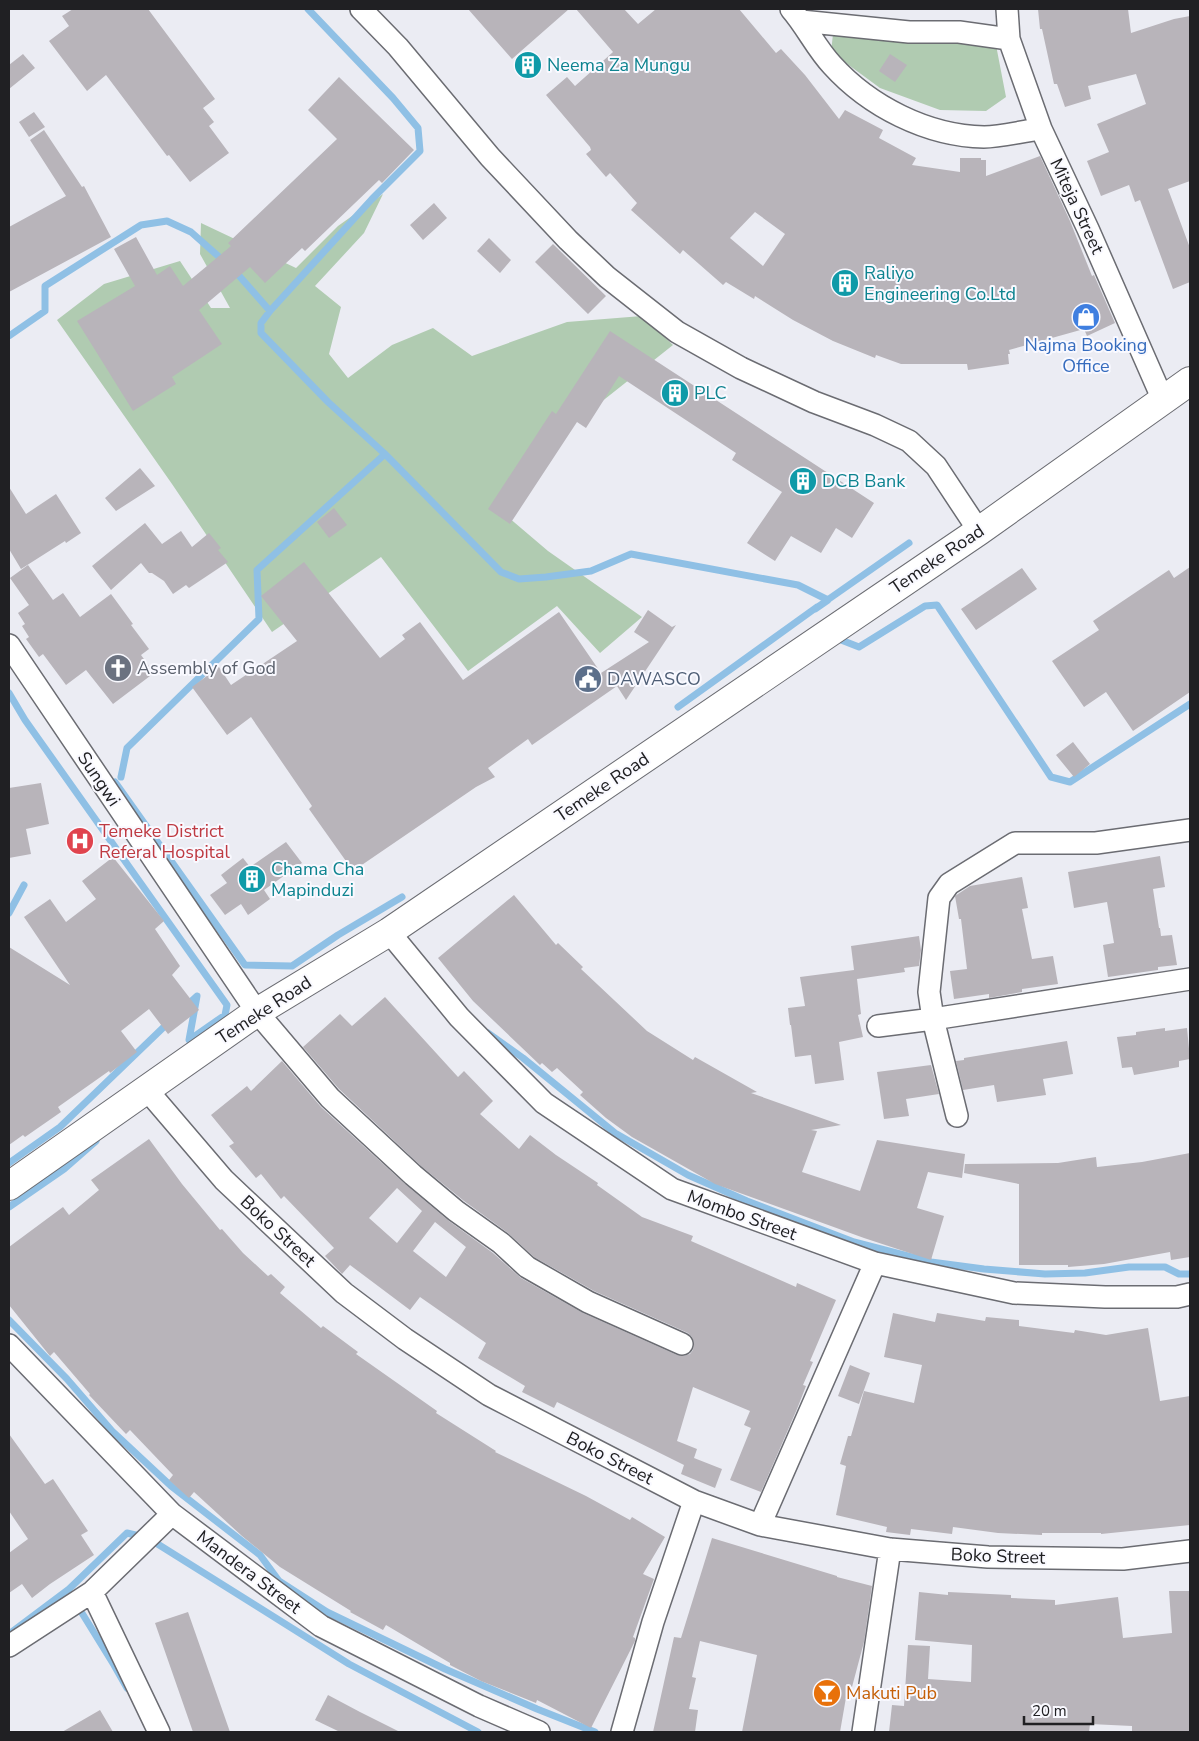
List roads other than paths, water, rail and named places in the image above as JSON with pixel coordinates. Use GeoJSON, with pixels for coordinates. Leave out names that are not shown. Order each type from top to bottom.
{"type":"FeatureCollection","features":[{"type":"Feature","properties":{"kind":"street"},"geometry":{"type":"LineString","coordinates":[[361,9],[398,47],[490,157],[568,240],[607,277],[677,332],[741,368],[814,402],[875,425],[909,441],[936,466],[979,531]]}},
{"type":"Feature","properties":{"kind":"street","name":"Miteja Street"},"geometry":{"type":"LineString","coordinates":[[1007,9],[1008,39],[1041,129],[1088,229],[1163,400]]}},
{"type":"Feature","properties":{"kind":"street"},"geometry":{"type":"LineString","coordinates":[[796,15],[855,27],[909,32],[959,32],[1008,39]]}},
{"type":"Feature","properties":{"kind":"street"},"geometry":{"type":"LineString","coordinates":[[796,15],[830,63],[850,83],[877,102],[918,123],[952,134],[985,137],[1041,129]]}},
{"type":"Feature","properties":{"kind":"street","name":"Temeke Road"},"geometry":{"type":"LineString","coordinates":[[9,1186],[257,1012],[389,932],[979,531],[1190,380]]}},
{"type":"Feature","properties":{"kind":"street","name":"Sungwi"},"geometry":{"type":"LineString","coordinates":[[9,645],[257,1012],[330,1098],[413,1175],[456,1211],[501,1243],[527,1267],[588,1302],[682,1344]]}},
{"type":"Feature","properties":{"kind":"street"},"geometry":{"type":"LineString","coordinates":[[957,1116],[933,1019],[929,992],[939,898],[949,884],[1015,843],[1096,843],[1190,830]]}},
{"type":"Feature","properties":{"kind":"street","name":"Mombo Street"},"geometry":{"type":"LineString","coordinates":[[389,932],[459,1017],[544,1103],[672,1189],[875,1263],[1014,1293],[1105,1297],[1177,1296],[1190,1294]]}},
{"type":"Feature","properties":{"kind":"street"},"geometry":{"type":"LineString","coordinates":[[878,1026],[1190,979]]}},
{"type":"Feature","properties":{"kind":"street","name":"Boko Street"},"geometry":{"type":"LineString","coordinates":[[147,1090],[224,1180],[359,1305],[405,1339],[489,1395],[694,1501],[760,1524],[890,1549],[988,1557],[1123,1559],[1190,1551]]}},
{"type":"Feature","properties":{"kind":"street"},"geometry":{"type":"LineString","coordinates":[[760,1524],[875,1263]]}},
{"type":"Feature","properties":{"kind":"street","name":"Mandera Street"},"geometry":{"type":"LineString","coordinates":[[9,1344],[172,1514],[322,1626],[479,1706],[539,1732]]}},
{"type":"Feature","properties":{"kind":"street"},"geometry":{"type":"LineString","coordinates":[[622,1732],[653,1622],[694,1501]]}},
{"type":"Feature","properties":{"kind":"street"},"geometry":{"type":"LineString","coordinates":[[9,1646],[92,1592],[172,1514]]}},
{"type":"Feature","properties":{"kind":"street"},"geometry":{"type":"LineString","coordinates":[[863,1732],[890,1549]]}},
{"type":"Feature","properties":{"kind":"street"},"geometry":{"type":"LineString","coordinates":[[92,1592],[159,1732]]}},
{"type":"Feature","properties":{"kind":"waterway"},"geometry":{"type":"LineString","coordinates":[[308,9],[393,98],[418,128],[420,151],[372,199],[270,311],[261,323],[261,333],[328,402],[385,454],[501,572],[519,579],[591,571],[631,554],[798,585],[828,600],[815,609]]}},
{"type":"Feature","properties":{"kind":"waterway"},"geometry":{"type":"LineString","coordinates":[[9,336],[45,311],[45,286],[141,225],[167,221],[191,232],[226,263]]}},
{"type":"Feature","properties":{"kind":"waterway"},"geometry":{"type":"LineString","coordinates":[[234,270],[270,311]]}},
{"type":"Feature","properties":{"kind":"waterway"},"geometry":{"type":"LineString","coordinates":[[121,777],[127,748],[259,619],[257,570],[385,454]]}},
{"type":"Feature","properties":{"kind":"waterway"},"geometry":{"type":"LineString","coordinates":[[826,601],[909,543]]}},
{"type":"Feature","properties":{"kind":"waterway"},"geometry":{"type":"LineString","coordinates":[[836,638],[859,647],[925,606],[937,605],[1051,777],[1070,782],[1190,704]]}},
{"type":"Feature","properties":{"kind":"waterway"},"geometry":{"type":"LineString","coordinates":[[678,707],[817,607]]}},
{"type":"Feature","properties":{"kind":"waterway"},"geometry":{"type":"LineString","coordinates":[[9,693],[25,720],[227,1005],[225,1015],[189,1040],[197,996],[186,1006]]}},
{"type":"Feature","properties":{"kind":"waterway"},"geometry":{"type":"LineString","coordinates":[[115,782],[245,965],[292,966],[338,935],[402,897]]}},
{"type":"Feature","properties":{"kind":"waterway"},"geometry":{"type":"LineString","coordinates":[[9,913],[24,885]]}},
{"type":"Feature","properties":{"kind":"waterway"},"geometry":{"type":"LineString","coordinates":[[9,1163],[60,1127],[169,1022]]}},
{"type":"Feature","properties":{"kind":"waterway"},"geometry":{"type":"LineString","coordinates":[[488,1033],[523,1058],[615,1133],[688,1175],[747,1201],[854,1242],[931,1262],[984,1269],[1045,1274],[1085,1273],[1129,1267],[1165,1267],[1179,1274],[1190,1274]]}},
{"type":"Feature","properties":{"kind":"waterway"},"geometry":{"type":"LineString","coordinates":[[9,1207],[64,1169],[96,1141]]}},
{"type":"Feature","properties":{"kind":"waterway"},"geometry":{"type":"LineString","coordinates":[[9,1320],[67,1379],[112,1431],[171,1486],[260,1555],[279,1581],[327,1612],[445,1669],[595,1732]]}},
{"type":"Feature","properties":{"kind":"waterway"},"geometry":{"type":"LineString","coordinates":[[9,1634],[69,1589],[127,1533],[148,1538],[349,1664],[478,1732]]}},
{"type":"Feature","properties":{"kind":"waterway"},"geometry":{"type":"LineString","coordinates":[[77,1605],[127,1688]]}},
{"type":"Feature","properties":{"kind":"place","name":"Neema Za Mungu"},"geometry":{"type":"Point","coordinates":[528,65]}},
{"type":"Feature","properties":{"kind":"place","name":"Raliyo Engineering Co.Ltd"},"geometry":{"type":"Point","coordinates":[845,283]}},
{"type":"Feature","properties":{"kind":"place","name":"Najma Booking Office"},"geometry":{"type":"Point","coordinates":[1086,317]}},
{"type":"Feature","properties":{"kind":"place","name":"PLC"},"geometry":{"type":"Point","coordinates":[675,393]}},
{"type":"Feature","properties":{"kind":"place","name":"DCB Bank"},"geometry":{"type":"Point","coordinates":[803,481]}},
{"type":"Feature","properties":{"kind":"place","name":"Assembly of God"},"geometry":{"type":"Point","coordinates":[118,668]}},
{"type":"Feature","properties":{"kind":"place","name":"DAWASCO"},"geometry":{"type":"Point","coordinates":[588,679]}},
{"type":"Feature","properties":{"kind":"place","name":"Temeke District Referal Hospital"},"geometry":{"type":"Point","coordinates":[80,841]}},
{"type":"Feature","properties":{"kind":"place","name":"Chama Cha Mapinduzi"},"geometry":{"type":"Point","coordinates":[252,879]}},
{"type":"Feature","properties":{"kind":"place","name":"Makuti Pub"},"geometry":{"type":"Point","coordinates":[827,1693]}}]}
